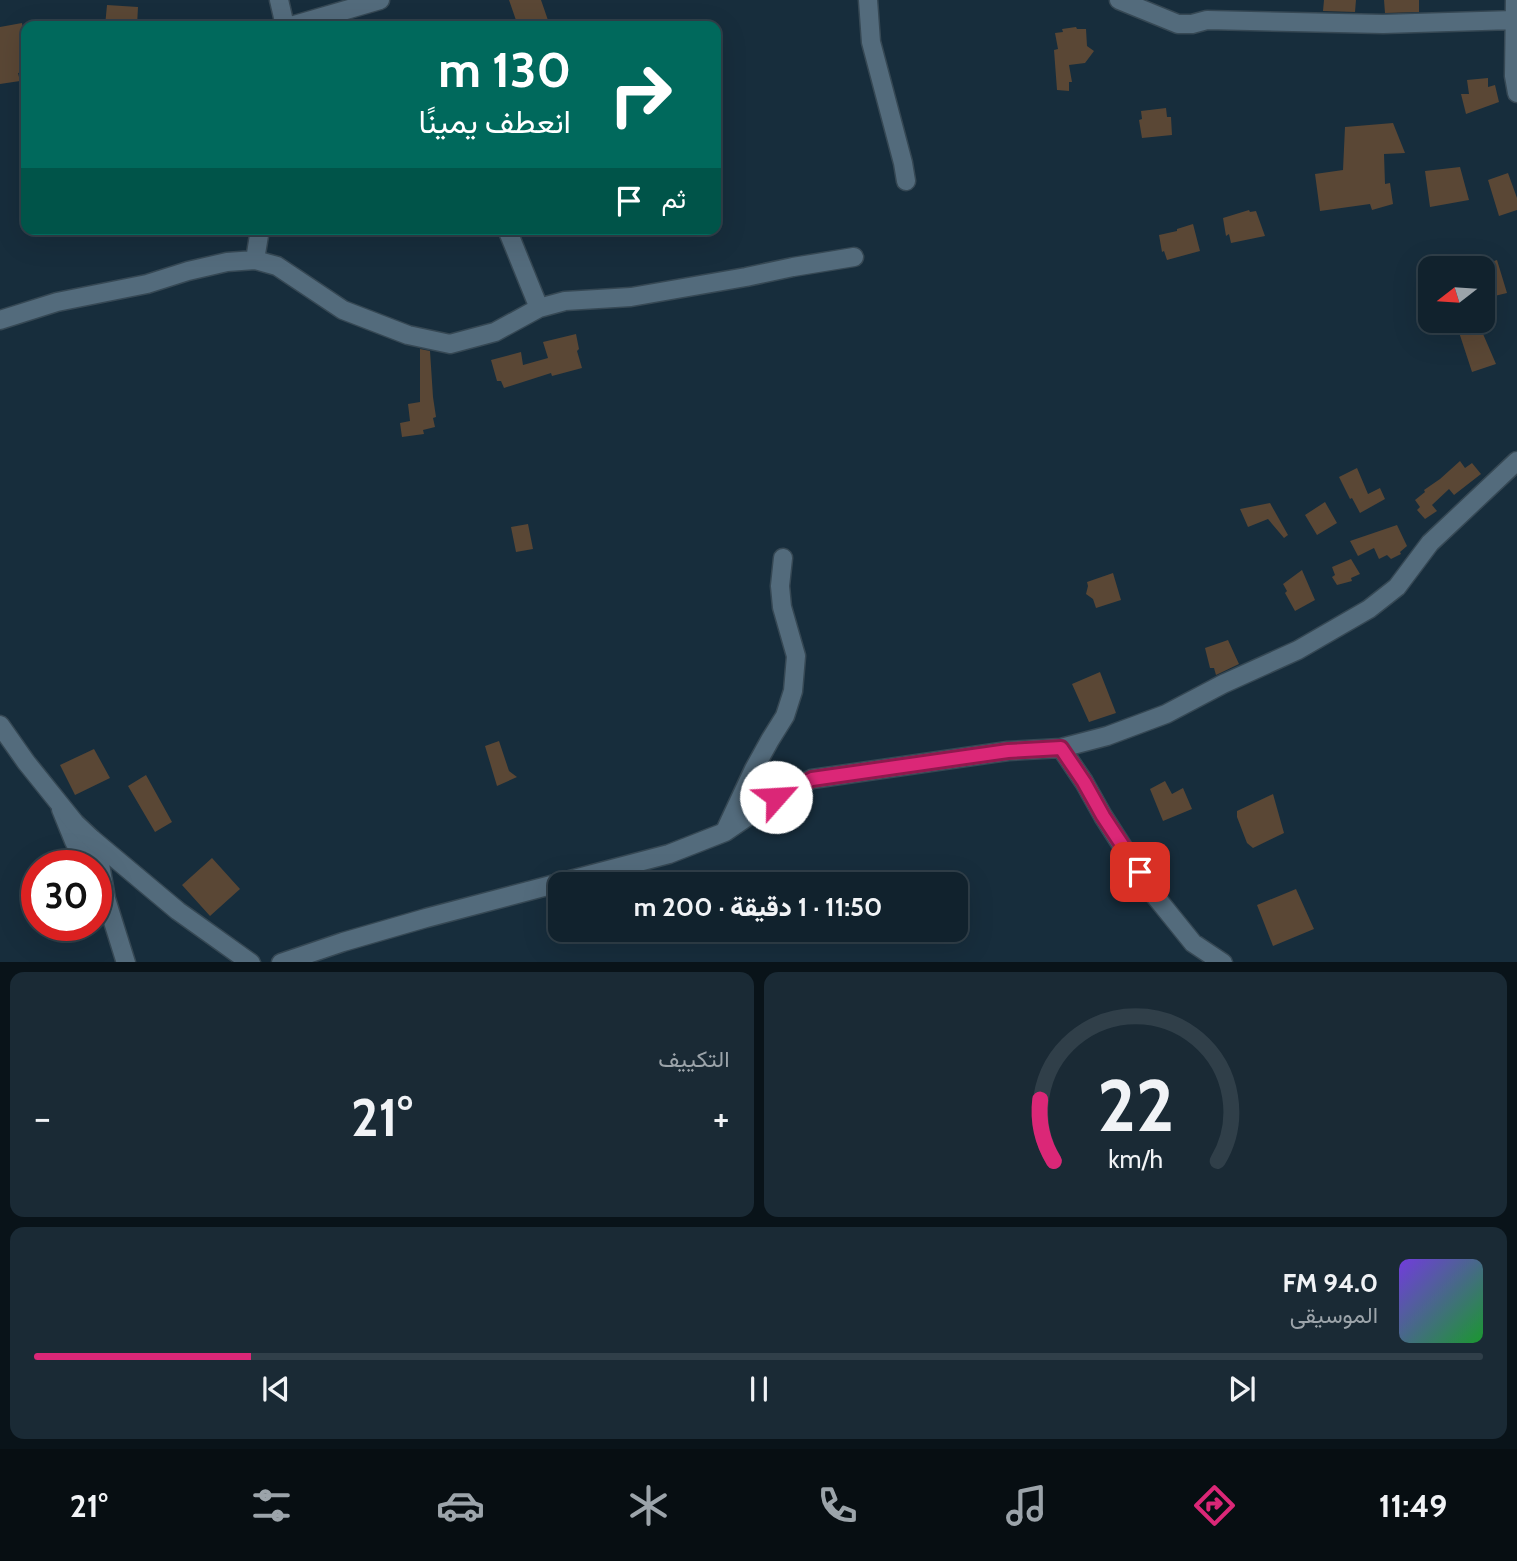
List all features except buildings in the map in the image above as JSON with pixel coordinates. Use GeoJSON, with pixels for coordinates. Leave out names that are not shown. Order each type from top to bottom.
{"type":"FeatureCollection","features":[{"type":"Feature","properties":{"kind":"street"},"geometry":{"type":"LineString","coordinates":[[279,0],[286,21]]}},
{"type":"Feature","properties":{"kind":"street"},"geometry":{"type":"LineString","coordinates":[[306,21],[380,0]]}},
{"type":"Feature","properties":{"kind":"street"},"geometry":{"type":"LineString","coordinates":[[868,0],[871,42],[906,181]]}},
{"type":"Feature","properties":{"kind":"street"},"geometry":{"type":"LineString","coordinates":[[1119,0],[1178,24],[1207,20],[1382,24],[1514,20]]}},
{"type":"Feature","properties":{"kind":"street"},"geometry":{"type":"LineString","coordinates":[[1515,0],[1514,76],[1517,93]]}},
{"type":"Feature","properties":{"kind":"street"},"geometry":{"type":"LineString","coordinates":[[255,260],[259,235]]}},
{"type":"Feature","properties":{"kind":"street"},"geometry":{"type":"LineString","coordinates":[[509,235],[539,308]]}},
{"type":"Feature","properties":{"kind":"street"},"geometry":{"type":"LineString","coordinates":[[0,320],[57,302],[147,284],[188,271],[227,262],[255,260],[277,266],[343,310],[408,335],[450,344],[495,332],[539,308],[565,301],[631,298],[854,257]]}},
{"type":"Feature","properties":{"kind":"street"},"geometry":{"type":"LineString","coordinates":[[281,962],[426,918],[669,854],[725,832],[776,797],[812,779],[1008,751],[1061,748],[1107,736],[1166,714],[1223,684],[1298,650],[1369,609],[1397,587],[1430,543],[1517,461]]}},
{"type":"Feature","properties":{"kind":"street"},"geometry":{"type":"LineString","coordinates":[[725,832],[754,769],[785,716],[793,691],[796,656],[782,607],[780,586],[783,558]]}},
{"type":"Feature","properties":{"kind":"street"},"geometry":{"type":"LineString","coordinates":[[0,724],[26,762],[75,823],[178,911],[251,962]]}},
{"type":"Feature","properties":{"kind":"street"},"geometry":{"type":"LineString","coordinates":[[1061,748],[1151,891],[1193,943],[1223,962]]}},
{"type":"Feature","properties":{"kind":"street"},"geometry":{"type":"LineString","coordinates":[[57,799],[79,850]]}},
{"type":"Feature","properties":{"kind":"street"},"geometry":{"type":"LineString","coordinates":[[92,839],[96,850]]}},
{"type":"Feature","properties":{"kind":"street"},"geometry":{"type":"LineString","coordinates":[[112,922],[126,962]]}},
{"type":"Feature","properties":{"kind":"route"},"geometry":{"type":"LineString","coordinates":[[776,797],[812,779],[1008,751],[1061,748],[1140,872]]}}]}
